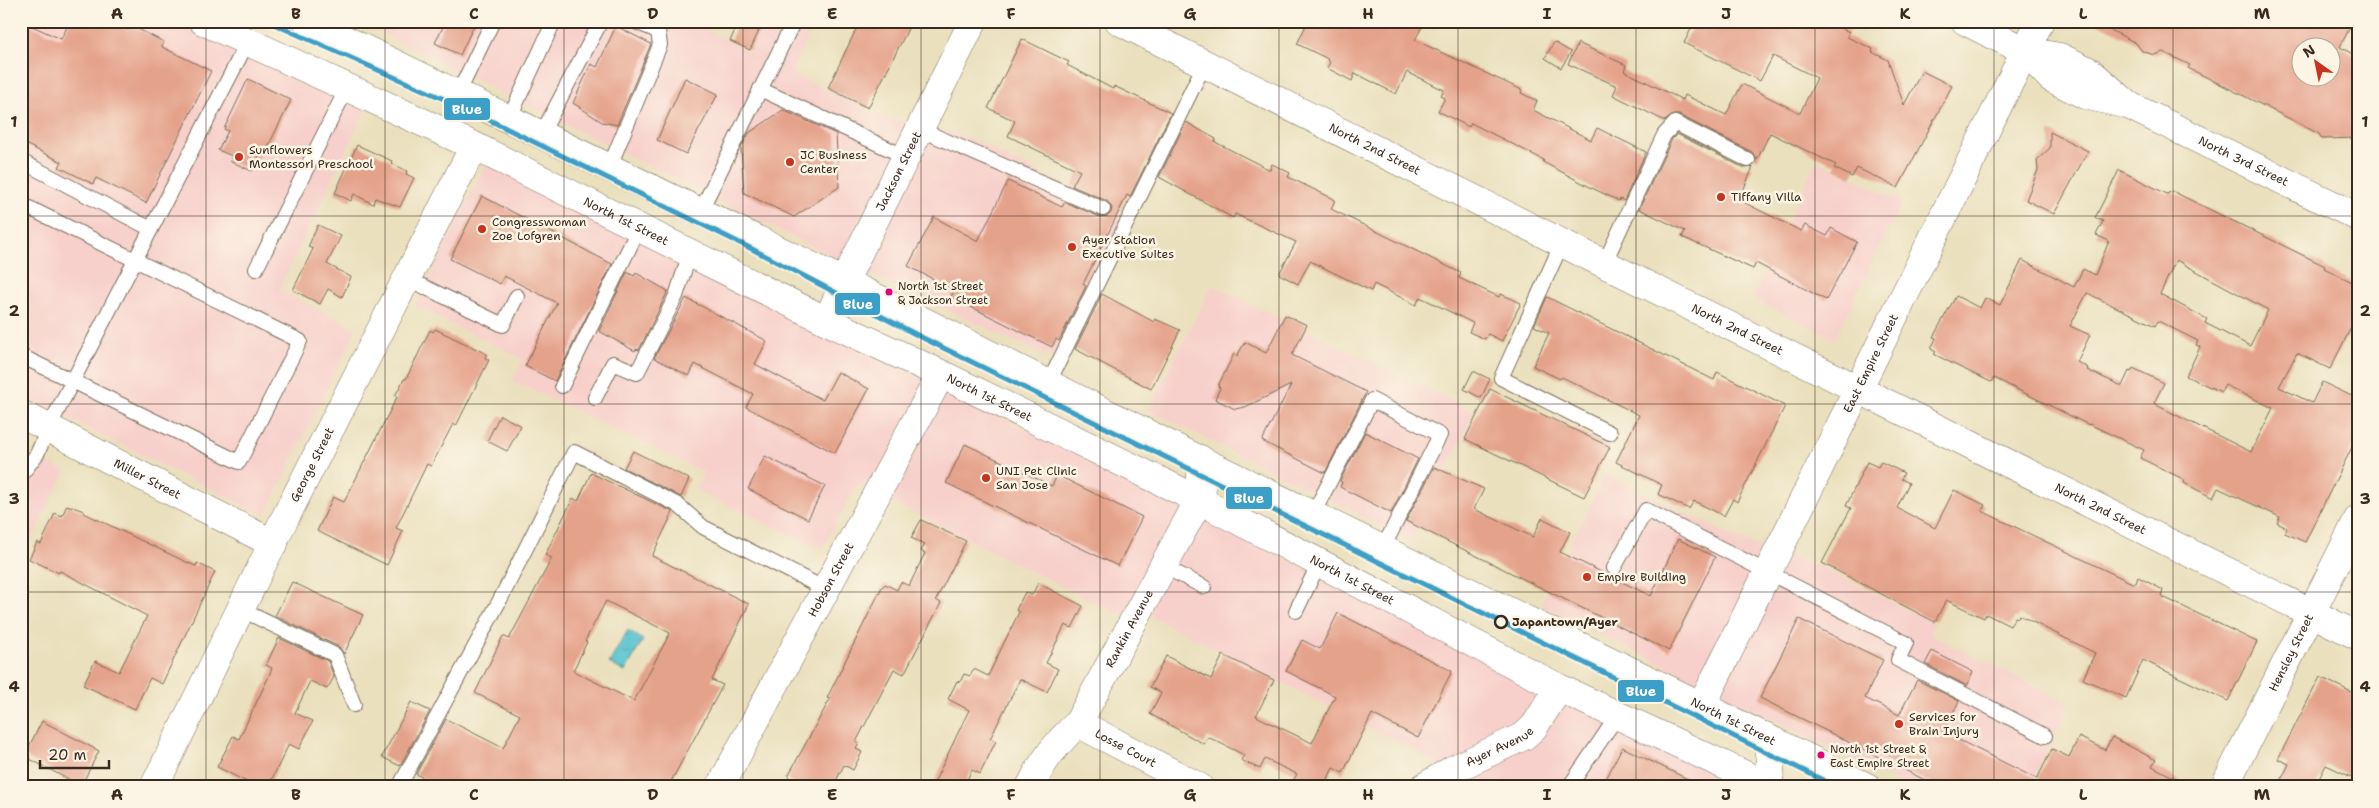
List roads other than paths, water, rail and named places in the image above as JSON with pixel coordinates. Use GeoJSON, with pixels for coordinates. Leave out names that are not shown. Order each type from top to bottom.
{"type":"FeatureCollection","features":[{"type":"Feature","properties":{"kind":"street","name":"North 1st Street"},"geometry":{"type":"LineString","coordinates":[[203,21],[474,146],[827,322],[941,374],[1199,500],[1559,688],[1769,786]]}},
{"type":"Feature","properties":{"kind":"street","name":"Jackson Street"},"geometry":{"type":"LineString","coordinates":[[827,322],[973,21]]}},
{"type":"Feature","properties":{"kind":"street","name":"North 2nd Street"},"geometry":{"type":"LineString","coordinates":[[1119,21],[1604,264],[2358,636]]}},
{"type":"Feature","properties":{"kind":"street","name":"North 3rd Street"},"geometry":{"type":"LineString","coordinates":[[1964,21],[2026,51],[2060,57],[2089,71],[2128,104],[2358,217]]}},
{"type":"Feature","properties":{"kind":"street","name":"East Empire Street"},"geometry":{"type":"LineString","coordinates":[[1702,705],[2040,21]]}},
{"type":"Feature","properties":{"kind":"street","name":"North 1st Street"},"geometry":{"type":"LineString","coordinates":[[311,22],[1867,787]]}},
{"type":"Feature","properties":{"kind":"street","name":"George Street"},"geometry":{"type":"LineString","coordinates":[[154,787],[406,278],[474,146]]}},
{"type":"Feature","properties":{"kind":"street","name":"Hobson Street"},"geometry":{"type":"LineString","coordinates":[[720,787],[941,374]]}},
{"type":"Feature","properties":{"kind":"street","name":"Miller Street"},"geometry":{"type":"LineString","coordinates":[[21,414],[274,544]]}},
{"type":"Feature","properties":{"kind":"street","name":"Rankin Avenue"},"geometry":{"type":"LineString","coordinates":[[1030,787],[1043,760],[1078,723],[1199,500],[1202,494],[1200,459]]}},
{"type":"Feature","properties":{"kind":"street","name":"Hensley Street"},"geometry":{"type":"LineString","coordinates":[[2224,787],[2358,518]]}},
{"type":"Feature","properties":{"kind":"street","name":"Ayer Avenue"},"geometry":{"type":"LineString","coordinates":[[1424,787],[1452,770],[1524,736],[1534,726],[1559,688]]}},
{"type":"Feature","properties":{"kind":"street","name":"Losse Court"},"geometry":{"type":"LineString","coordinates":[[1078,723],[1199,787]]}},
{"type":"Feature","properties":{"kind":"street"},"geometry":{"type":"LineString","coordinates":[[1765,736],[1770,755],[1769,786]]}},
{"type":"Feature","properties":{"kind":"lane"},"geometry":{"type":"LineString","coordinates":[[458,94],[493,21]]}},
{"type":"Feature","properties":{"kind":"lane"},"geometry":{"type":"LineString","coordinates":[[509,119],[554,21]]}},
{"type":"Feature","properties":{"kind":"lane"},"geometry":{"type":"LineString","coordinates":[[541,134],[601,21]]}},
{"type":"Feature","properties":{"kind":"lane"},"geometry":{"type":"LineString","coordinates":[[609,168],[660,45],[658,31],[633,21]]}},
{"type":"Feature","properties":{"kind":"lane"},"geometry":{"type":"LineString","coordinates":[[700,212],[794,21]]}},
{"type":"Feature","properties":{"kind":"lane"},"geometry":{"type":"LineString","coordinates":[[21,475],[37,454],[48,427],[248,41]]}},
{"type":"Feature","properties":{"kind":"lane"},"geometry":{"type":"LineString","coordinates":[[1048,384],[1205,64]]}},
{"type":"Feature","properties":{"kind":"lane"},"geometry":{"type":"LineString","coordinates":[[256,269],[347,88]]}},
{"type":"Feature","properties":{"kind":"lane"},"geometry":{"type":"LineString","coordinates":[[760,88],[906,157]]}},
{"type":"Feature","properties":{"kind":"lane"},"geometry":{"type":"LineString","coordinates":[[1604,264],[1664,135],[1676,123],[1748,160]]}},
{"type":"Feature","properties":{"kind":"lane"},"geometry":{"type":"LineString","coordinates":[[919,129],[1103,209]]}},
{"type":"Feature","properties":{"kind":"lane"},"geometry":{"type":"LineString","coordinates":[[21,161],[151,229]]}},
{"type":"Feature","properties":{"kind":"lane"},"geometry":{"type":"LineString","coordinates":[[21,204],[300,341],[239,462],[21,356]]}},
{"type":"Feature","properties":{"kind":"lane"},"geometry":{"type":"LineString","coordinates":[[562,386],[639,228]]}},
{"type":"Feature","properties":{"kind":"lane"},"geometry":{"type":"LineString","coordinates":[[1562,243],[1501,378],[1610,433]]}},
{"type":"Feature","properties":{"kind":"lane"},"geometry":{"type":"LineString","coordinates":[[595,398],[613,363],[637,373],[676,296],[690,253]]}},
{"type":"Feature","properties":{"kind":"lane"},"geometry":{"type":"LineString","coordinates":[[406,278],[503,325],[517,296]]}},
{"type":"Feature","properties":{"kind":"lane"},"geometry":{"type":"LineString","coordinates":[[1314,514],[1372,400],[1440,435],[1382,548]]}},
{"type":"Feature","properties":{"kind":"lane"},"geometry":{"type":"LineString","coordinates":[[399,787],[501,598],[574,452],[678,505],[703,527],[826,590]]}},
{"type":"Feature","properties":{"kind":"lane"},"geometry":{"type":"LineString","coordinates":[[1614,568],[1646,510],[1906,643],[1898,660],[2045,736]]}},
{"type":"Feature","properties":{"kind":"lane"},"geometry":{"type":"LineString","coordinates":[[1296,611],[1320,563]]}},
{"type":"Feature","properties":{"kind":"lane"},"geometry":{"type":"LineString","coordinates":[[1163,566],[1204,587]]}},
{"type":"Feature","properties":{"kind":"lane"},"geometry":{"type":"LineString","coordinates":[[242,610],[335,655],[354,705]]}},
{"type":"Feature","properties":{"kind":"lane"},"geometry":{"type":"LineString","coordinates":[[1568,787],[1618,715]]}},
{"type":"Feature","properties":{"kind":"water"},"geometry":{"type":"Polygon","coordinates":[[[628,630],[643,640],[625,672],[609,663],[628,630]]]}},
{"type":"Feature","properties":{"kind":"place","name":"Sunflowers Montessori Preschool"},"geometry":{"type":"Point","coordinates":[239,157]}},
{"type":"Feature","properties":{"kind":"place","name":"JC Business Center"},"geometry":{"type":"Point","coordinates":[790,162]}},
{"type":"Feature","properties":{"kind":"place","name":"Tiffany Villa"},"geometry":{"type":"Point","coordinates":[1721,197]}},
{"type":"Feature","properties":{"kind":"place","name":"Congresswoman Zoe Lofgren"},"geometry":{"type":"Point","coordinates":[482,229]}},
{"type":"Feature","properties":{"kind":"place","name":"Ayer Station Executive Suites"},"geometry":{"type":"Point","coordinates":[1072,247]}},
{"type":"Feature","properties":{"kind":"place","name":"North 1st Street & Jackson Street"},"geometry":{"type":"Point","coordinates":[889,292]}},
{"type":"Feature","properties":{"kind":"place","name":"UNI Pet Clinic San Jose"},"geometry":{"type":"Point","coordinates":[986,478]}},
{"type":"Feature","properties":{"kind":"place","name":"Empire Building"},"geometry":{"type":"Point","coordinates":[1587,577]}},
{"type":"Feature","properties":{"kind":"place","name":"Japantown/Ayer"},"geometry":{"type":"Point","coordinates":[1501,622]}},
{"type":"Feature","properties":{"kind":"place","name":"Services for Brain Injury"},"geometry":{"type":"Point","coordinates":[1899,724]}},
{"type":"Feature","properties":{"kind":"place","name":"North 1st Street & East Empire Street"},"geometry":{"type":"Point","coordinates":[1821,755]}}]}
